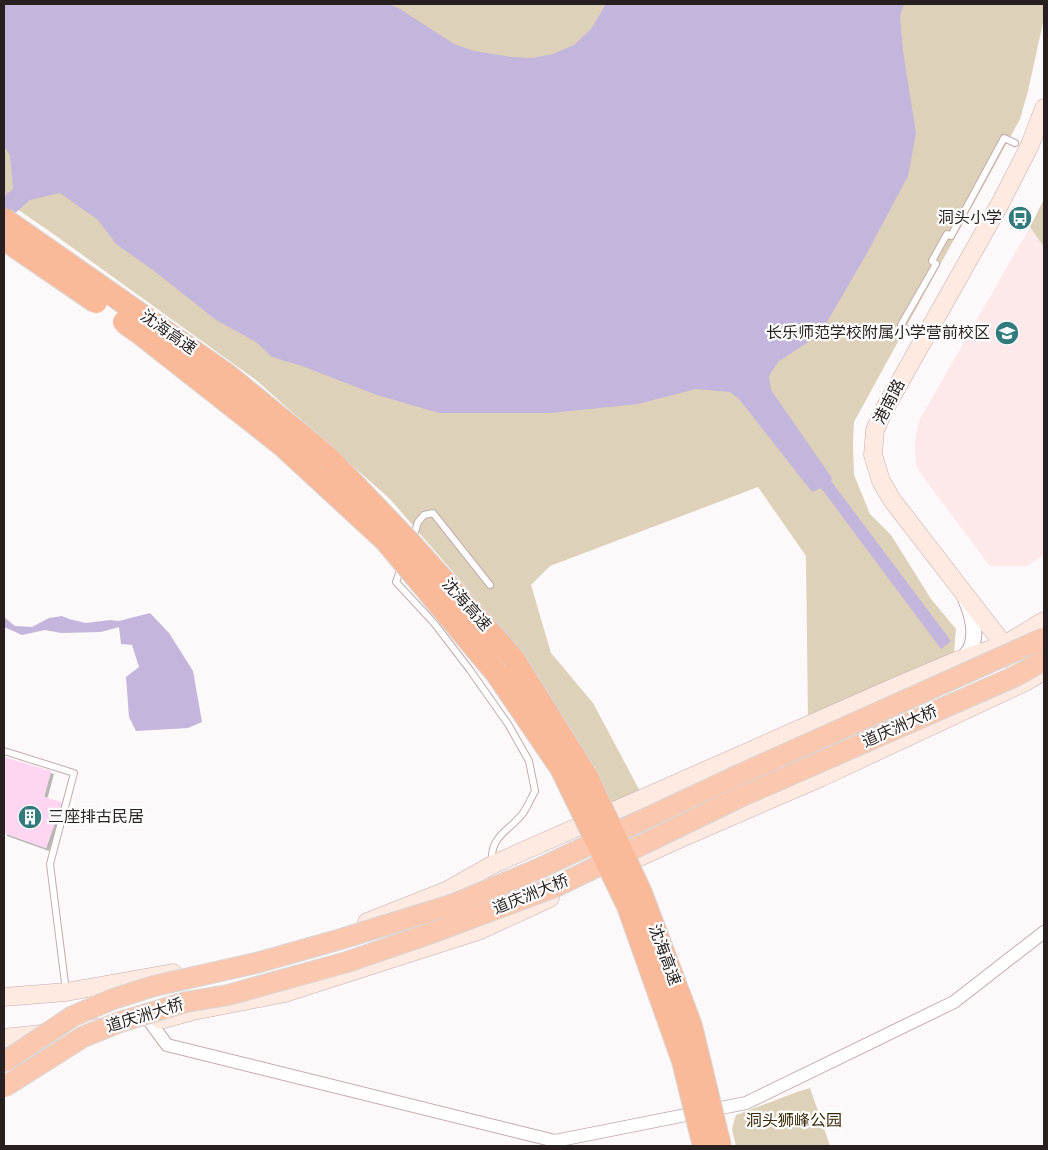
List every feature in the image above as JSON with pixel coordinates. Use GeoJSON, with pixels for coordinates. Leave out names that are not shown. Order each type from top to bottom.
{"type":"FeatureCollection","features":[{"type":"Feature","properties":{"kind":"highway","name":"沈海高速"},"geometry":{"type":"LineString","coordinates":[[4,219],[226,374],[329,458],[412,545],[513,658],[587,777],[641,892],[691,1026],[720,1146]]}},
{"type":"Feature","properties":{"kind":"highway","name":"沈海高速"},"geometry":{"type":"LineString","coordinates":[[4,239],[141,334],[282,446],[386,541],[497,674],[561,768],[628,906],[683,1061],[704,1146]]}},
{"type":"Feature","properties":{"kind":"highway","name":"道庆洲大桥"},"geometry":{"type":"LineString","coordinates":[[4,1062],[73,1016],[113,999],[154,986],[269,960],[454,904],[536,870],[743,773],[1044,638]]}},
{"type":"Feature","properties":{"kind":"highway","name":"道庆洲大桥"},"geometry":{"type":"LineString","coordinates":[[4,1087],[83,1037],[120,1022],[186,1002],[228,994],[347,962],[555,887],[738,798],[1016,676],[1037,673]]}},
{"type":"Feature","properties":{"kind":"main road","name":"港南路"},"geometry":{"type":"LineString","coordinates":[[1037,673],[961,589],[892,500],[881,482],[873,455],[875,430],[884,410],[1001,202],[1030,145],[1044,108]]}},
{"type":"Feature","properties":{"kind":"main road","name":"港南路"},"geometry":{"type":"LineString","coordinates":[[1008,643],[900,496],[888,474],[882,452],[884,434],[892,415],[1009,208],[1044,138]]}},
{"type":"Feature","properties":{"kind":"main road"},"geometry":{"type":"LineString","coordinates":[[4,997],[66,992],[264,955],[358,926],[448,890],[492,865],[897,686],[964,658],[1008,643],[1044,621]]}},
{"type":"Feature","properties":{"kind":"main road"},"geometry":{"type":"LineString","coordinates":[[4,1038],[150,1022],[192,1011],[285,993],[478,931],[678,839],[822,777],[1037,673]]}},
{"type":"Feature","properties":{"kind":"street"},"geometry":{"type":"LineString","coordinates":[[961,589],[969,607],[973,626],[971,649],[964,658]]}},
{"type":"Feature","properties":{"kind":"street"},"geometry":{"type":"LineString","coordinates":[[150,1022],[167,1045],[555,1141],[746,1103],[954,1002],[1044,932]]}},
{"type":"Feature","properties":{"kind":"lane"},"geometry":{"type":"LineString","coordinates":[[913,333],[901,326],[936,264],[932,261],[947,234],[951,236],[1004,138],[1015,143]]}},
{"type":"Feature","properties":{"kind":"lane"},"geometry":{"type":"LineString","coordinates":[[409,548],[418,522],[424,515],[433,513],[490,585]]}},
{"type":"Feature","properties":{"kind":"lane"},"geometry":{"type":"LineString","coordinates":[[406,556],[396,582],[434,623],[470,670],[508,724],[529,761],[535,791],[522,814],[503,832],[495,844],[491,854],[492,865]]}},
{"type":"Feature","properties":{"kind":"lane"},"geometry":{"type":"LineString","coordinates":[[4,752],[74,774],[50,864],[66,992]]}},
{"type":"Feature","properties":{"kind":"shaded area"},"geometry":{"type":"Polygon","coordinates":[[[4,4],[389,4],[400,9],[454,44],[474,51],[511,57],[532,58],[553,54],[574,45],[591,29],[606,4],[904,4],[900,16],[903,51],[916,133],[908,176],[867,253],[820,334],[778,362],[769,376],[771,390],[832,478],[831,481],[951,641],[941,649],[821,488],[812,492],[739,399],[730,392],[696,389],[638,404],[550,413],[439,413],[377,395],[302,366],[272,357],[256,342],[216,320],[153,270],[116,244],[98,220],[60,193],[30,200],[4,223],[4,196],[13,189],[10,155],[4,147],[4,4]]]}},
{"type":"Feature","properties":{"kind":"shaded area","name":"长乐师范学校附属小学营前校区"},"geometry":{"type":"Polygon","coordinates":[[[1030,227],[1044,247],[1044,555],[1027,566],[990,566],[921,474],[916,465],[916,434],[920,419],[1030,227]]]}},
{"type":"Feature","properties":{"kind":"shaded area"},"geometry":{"type":"Polygon","coordinates":[[[150,613],[169,633],[193,671],[202,722],[188,728],[136,731],[129,717],[126,677],[139,667],[132,645],[121,644],[119,627],[101,632],[61,633],[45,630],[22,635],[4,627],[4,617],[15,626],[32,627],[49,618],[62,616],[86,623],[110,620],[119,621],[150,613]]]}},
{"type":"Feature","properties":{"kind":"green space"},"geometry":{"type":"Polygon","coordinates":[[[365,4],[610,4],[604,24],[556,67],[464,62],[365,4]]]}},
{"type":"Feature","properties":{"kind":"green space"},"geometry":{"type":"Polygon","coordinates":[[[896,4],[1044,4],[1044,18],[1020,119],[854,422],[854,475],[870,514],[891,535],[931,599],[956,629],[954,652],[808,719],[806,556],[758,487],[550,566],[531,585],[551,653],[593,703],[641,793],[608,803],[503,630],[390,499],[256,380],[4,200],[4,147],[896,4]]]}},
{"type":"Feature","properties":{"kind":"green space"},"geometry":{"type":"Polygon","coordinates":[[[1044,199],[1044,247],[1030,227],[1044,199]]]}},
{"type":"Feature","properties":{"kind":"green space","name":"洞头狮峰公园"},"geometry":{"type":"Polygon","coordinates":[[[810,1088],[830,1146],[736,1146],[732,1129],[736,1115],[810,1088]]]}},
{"type":"Feature","properties":{"kind":"building","name":"三座排古民居"},"geometry":{"type":"Polygon","coordinates":[[[4,757],[51,771],[44,797],[62,802],[46,848],[4,833],[4,757]]]}},
{"type":"Feature","properties":{"kind":"place","name":"洞头小学"},"geometry":{"type":"Point","coordinates":[1020,218]}},
{"type":"Feature","properties":{"kind":"place","name":"长乐师范学校附属小学营前校区"},"geometry":{"type":"Point","coordinates":[1007,333]}},
{"type":"Feature","properties":{"kind":"place","name":"三座排古民居"},"geometry":{"type":"Point","coordinates":[30,817]}}]}
